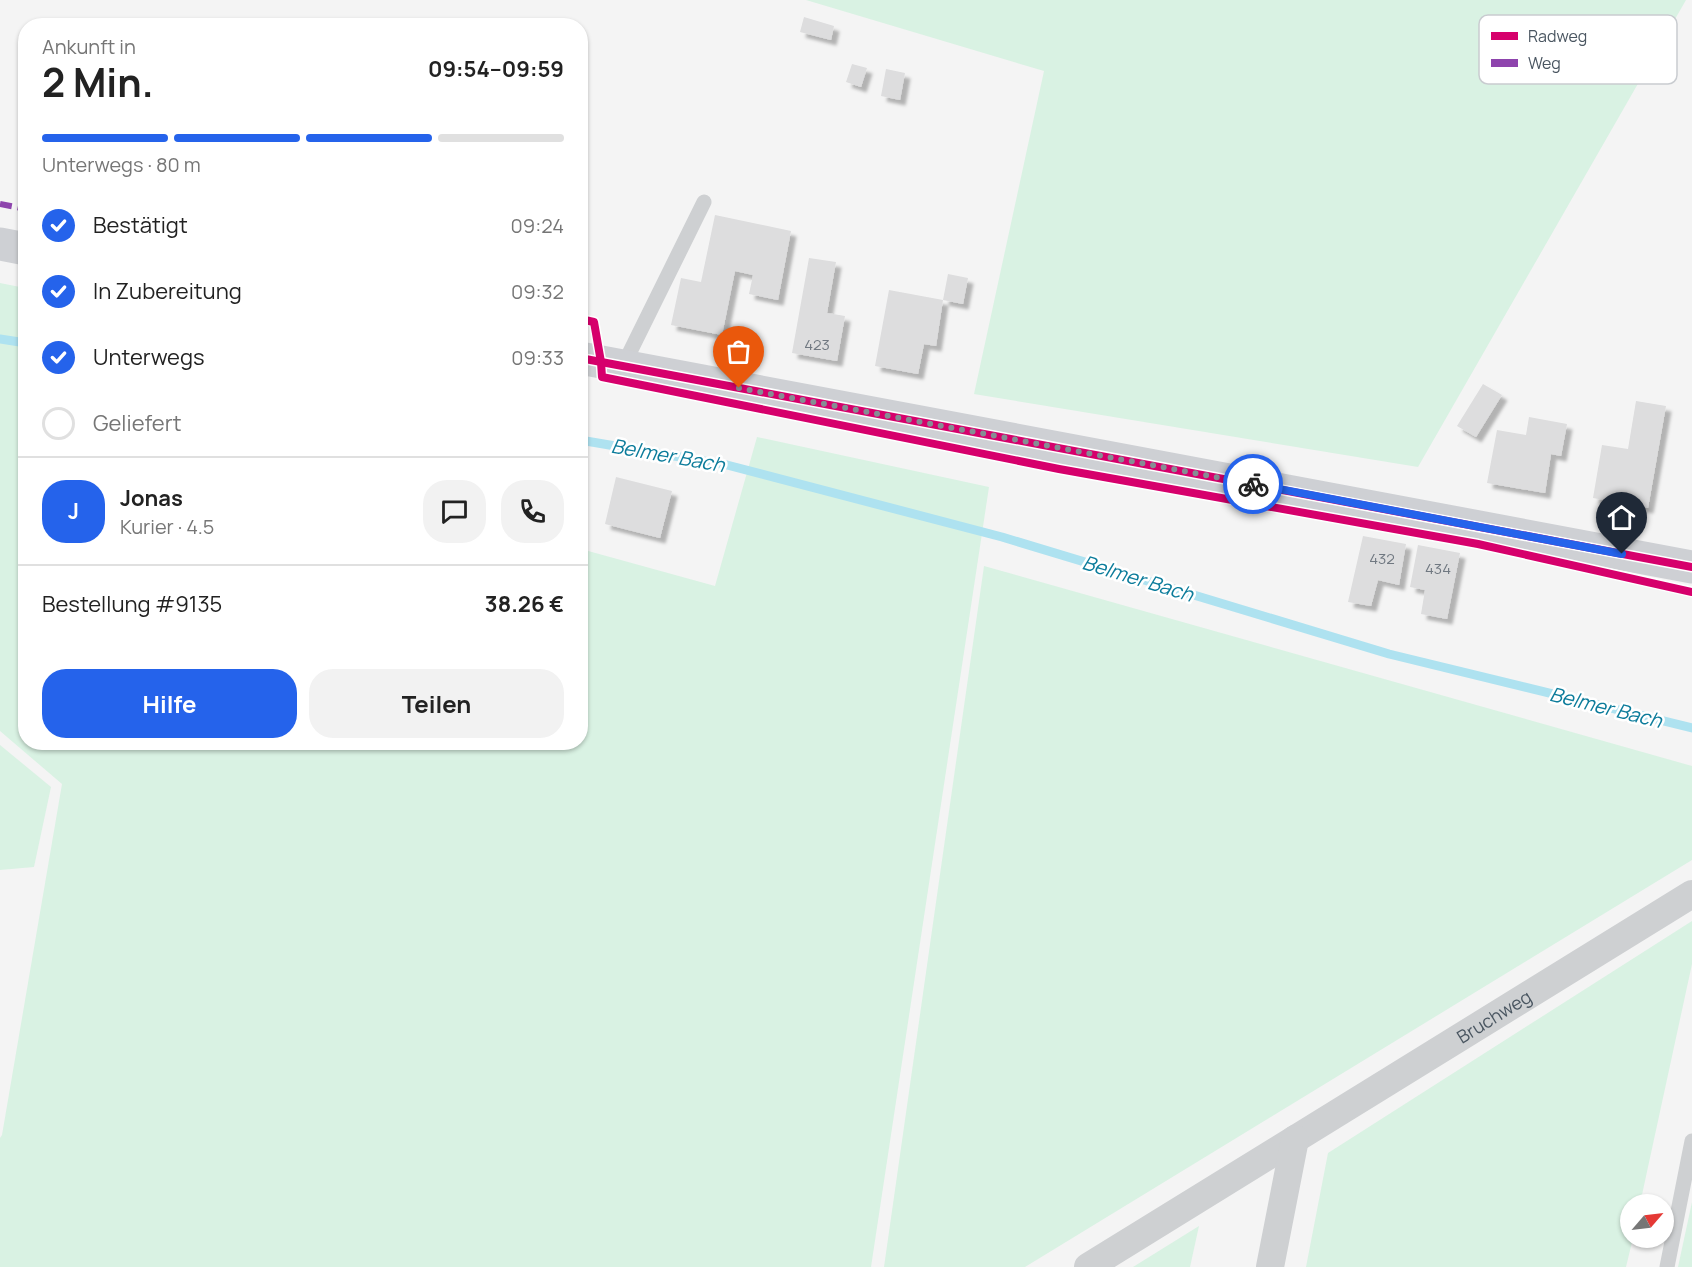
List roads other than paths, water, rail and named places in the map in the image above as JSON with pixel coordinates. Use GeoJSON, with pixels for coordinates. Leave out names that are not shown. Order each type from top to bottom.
{"type":"FeatureCollection","features":[{"type":"Feature","properties":{"kind":"street"},"geometry":{"type":"LineString","coordinates":[[0,244],[18,247]]}},
{"type":"Feature","properties":{"kind":"street"},"geometry":{"type":"LineString","coordinates":[[588,359],[1692,567]]}},
{"type":"Feature","properties":{"kind":"street","name":"Bruchweg"},"geometry":{"type":"LineString","coordinates":[[1088,1267],[1692,894]]}},
{"type":"Feature","properties":{"kind":"street"},"geometry":{"type":"LineString","coordinates":[[1270,1267],[1295,1139]]}},
{"type":"Feature","properties":{"kind":"lane"},"geometry":{"type":"LineString","coordinates":[[623,366],[704,202]]}},
{"type":"Feature","properties":{"kind":"lane"},"geometry":{"type":"LineString","coordinates":[[1667,1267],[1692,1141]]}},
{"type":"Feature","properties":{"kind":"waterway","name":"Belmer Bach"},"geometry":{"type":"LineString","coordinates":[[0,339],[18,342]]}},
{"type":"Feature","properties":{"kind":"waterway","name":"Belmer Bach"},"geometry":{"type":"LineString","coordinates":[[588,441],[727,465],[1002,537],[1389,654],[1692,728]]}}]}
